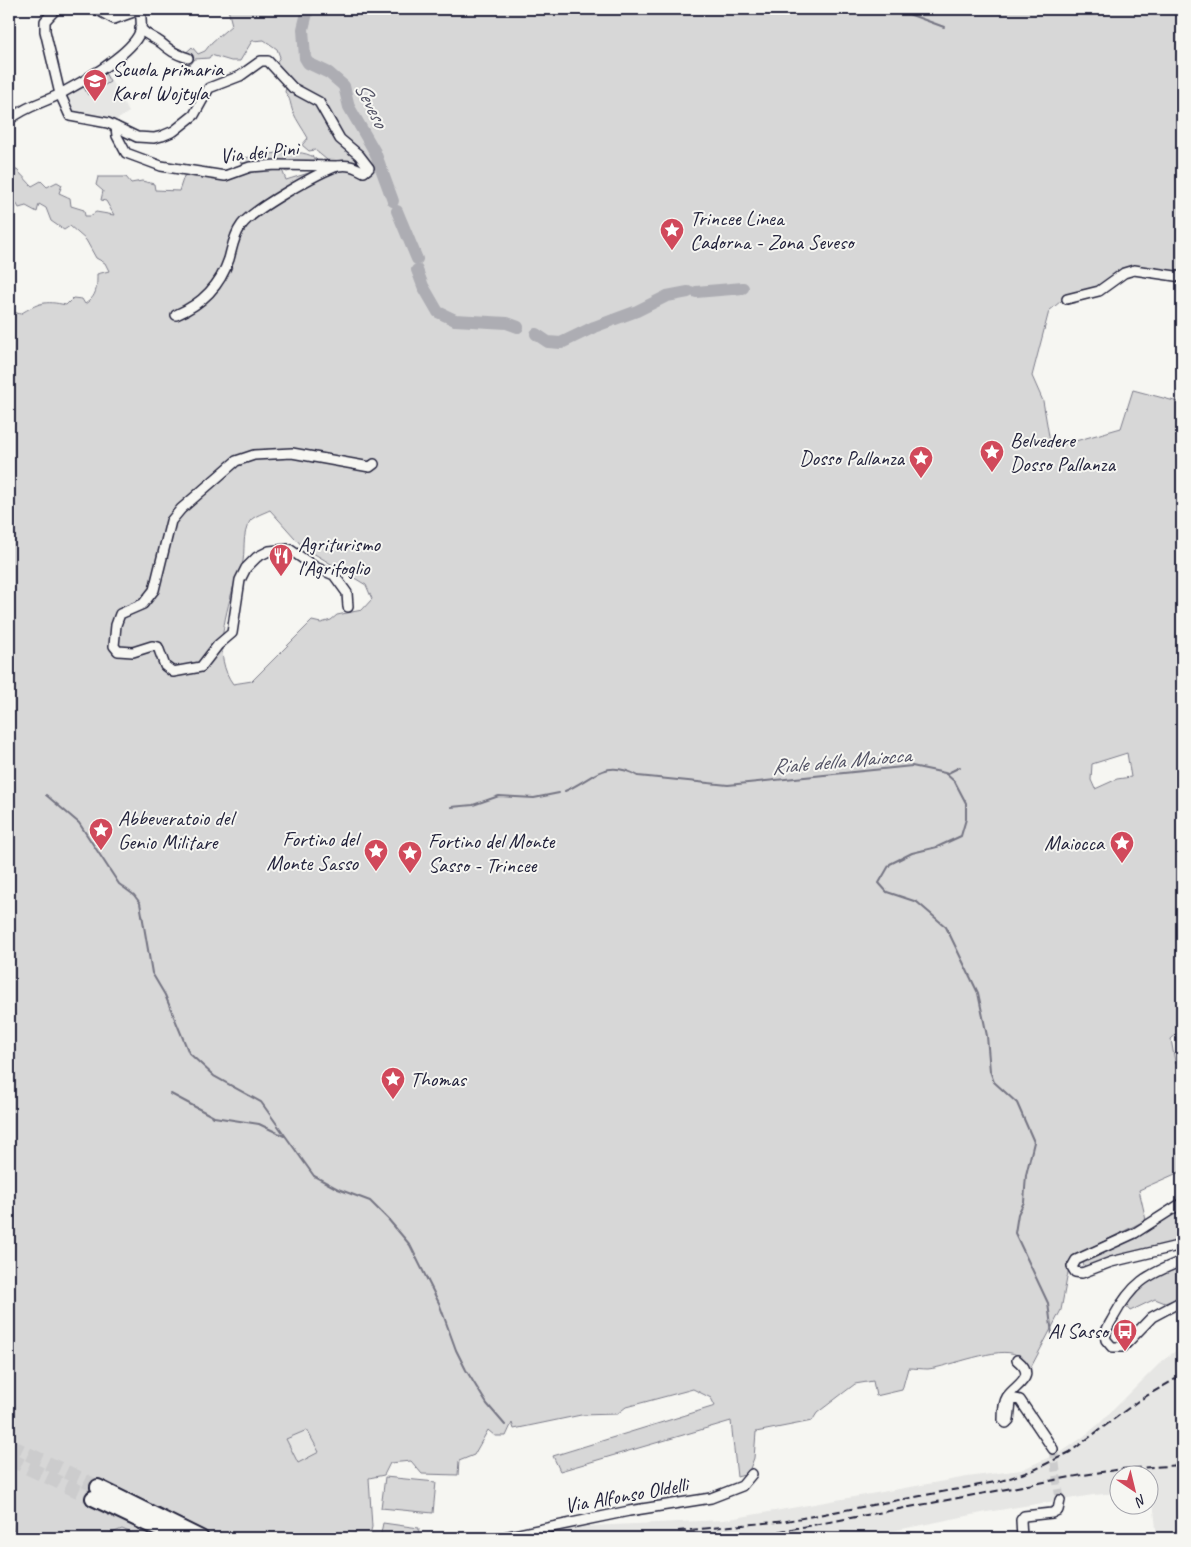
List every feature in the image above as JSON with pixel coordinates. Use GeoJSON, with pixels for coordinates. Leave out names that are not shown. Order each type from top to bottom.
{"type":"FeatureCollection","features":[{"type":"Feature","properties":{"kind":"highway"},"geometry":{"type":"LineString","coordinates":[[98,1496],[163,1538]]}},
{"type":"Feature","properties":{"kind":"highway"},"geometry":{"type":"LineString","coordinates":[[98,1496],[177,1538]]}},
{"type":"Feature","properties":{"kind":"highway"},"geometry":{"type":"LineString","coordinates":[[98,1496],[201,1538]]}},
{"type":"Feature","properties":{"kind":"street"},"geometry":{"type":"LineString","coordinates":[[56,9],[45,21],[45,31],[60,94],[70,116],[108,123],[116,127]]}},
{"type":"Feature","properties":{"kind":"street"},"geometry":{"type":"LineString","coordinates":[[11,118],[89,78],[131,46],[139,34],[142,21],[141,9],[114,19],[96,9]]}},
{"type":"Feature","properties":{"kind":"street"},"geometry":{"type":"LineString","coordinates":[[140,28],[147,37],[158,40],[170,52],[188,58]]}},
{"type":"Feature","properties":{"kind":"street","name":"Via dei Pini"},"geometry":{"type":"LineString","coordinates":[[261,61],[268,61],[293,88],[319,102],[340,139],[359,155],[368,168],[364,172],[352,166],[276,165],[250,168],[224,176],[161,166],[126,153],[117,136],[116,127],[137,136],[154,138],[174,131],[194,115],[209,88],[240,76],[261,61]]}},
{"type":"Feature","properties":{"kind":"street"},"geometry":{"type":"LineString","coordinates":[[176,316],[199,303],[219,280],[243,223],[281,195],[338,166]]}},
{"type":"Feature","properties":{"kind":"street"},"geometry":{"type":"LineString","coordinates":[[1067,299],[1099,291],[1124,273],[1134,270],[1182,277]]}},
{"type":"Feature","properties":{"kind":"street"},"geometry":{"type":"LineString","coordinates":[[348,607],[346,594],[334,574],[316,567],[296,551],[280,548],[257,557],[246,568],[240,580],[232,633],[218,645],[201,667],[173,672],[165,666],[158,647],[152,646],[133,652],[118,651],[114,646],[116,625],[120,614],[143,604],[154,590],[171,521],[180,509],[236,461],[254,455],[271,455],[278,452],[311,455],[370,467],[374,464]]}},
{"type":"Feature","properties":{"kind":"street"},"geometry":{"type":"LineString","coordinates":[[1182,1203],[1135,1233],[1076,1260],[1072,1267],[1075,1272],[1082,1273],[1111,1262],[1182,1245]]}},
{"type":"Feature","properties":{"kind":"street"},"geometry":{"type":"LineString","coordinates":[[1182,1260],[1148,1275],[1132,1288],[1107,1328],[1106,1340],[1112,1347],[1123,1347],[1152,1317],[1182,1301]]}},
{"type":"Feature","properties":{"kind":"street"},"geometry":{"type":"LineString","coordinates":[[1017,1360],[1024,1369],[1025,1377],[1022,1385],[1005,1400],[1003,1421],[1006,1423],[1009,1420],[1011,1402],[1015,1399],[1020,1400],[1054,1450]]}},
{"type":"Feature","properties":{"kind":"street","name":"Via Alfonso Oldelli"},"geometry":{"type":"LineString","coordinates":[[499,1538],[629,1511],[712,1498],[742,1486],[752,1474]]}},
{"type":"Feature","properties":{"kind":"street"},"geometry":{"type":"LineString","coordinates":[[1022,1538],[1021,1520],[1024,1516],[1052,1513],[1058,1510],[1060,1500]]}},
{"type":"Feature","properties":{"kind":"shaded area"},"geometry":{"type":"Polygon","coordinates":[[[228,9],[1182,9],[1182,274],[1137,267],[1098,289],[1066,297],[1049,311],[1032,376],[1043,401],[1051,448],[1121,428],[1133,390],[1182,403],[1182,1029],[1171,1039],[1175,1062],[1182,1067],[1182,1171],[1139,1190],[1146,1220],[1077,1255],[1070,1262],[1061,1310],[1029,1371],[1023,1360],[1017,1355],[998,1353],[928,1369],[908,1368],[902,1390],[876,1396],[873,1381],[855,1384],[817,1413],[812,1421],[756,1432],[754,1458],[748,1474],[737,1477],[731,1421],[560,1471],[553,1456],[715,1406],[711,1398],[693,1389],[626,1407],[617,1414],[581,1415],[514,1429],[512,1423],[506,1436],[495,1436],[488,1430],[474,1455],[459,1461],[458,1475],[422,1474],[411,1461],[390,1463],[384,1475],[369,1478],[372,1527],[369,1538],[144,1538],[122,1529],[99,1538],[13,1538],[9,1498],[9,312],[20,314],[37,305],[47,303],[66,305],[73,298],[82,299],[85,304],[92,298],[95,291],[97,274],[109,271],[105,263],[96,258],[86,240],[70,226],[64,230],[51,221],[46,208],[39,204],[37,212],[26,206],[19,208],[9,190],[9,170],[17,170],[32,186],[41,181],[47,187],[57,182],[62,185],[59,193],[70,198],[71,206],[84,210],[85,216],[90,216],[96,212],[114,215],[106,201],[101,200],[103,191],[96,185],[98,177],[126,177],[131,183],[142,181],[154,184],[155,190],[179,191],[184,176],[196,177],[202,172],[223,175],[262,164],[240,163],[243,158],[293,152],[311,156],[317,160],[315,164],[287,172],[282,170],[286,180],[328,167],[327,160],[315,150],[309,151],[302,145],[308,138],[285,92],[287,83],[276,63],[280,57],[277,49],[264,40],[252,41],[240,61],[231,61],[211,55],[209,58],[195,59],[190,65],[179,59],[192,47],[198,54],[205,51],[212,42],[232,25],[228,9]],[[270,510],[254,518],[247,526],[242,566],[233,588],[224,624],[222,637],[223,662],[233,684],[252,681],[312,621],[321,623],[331,620],[337,615],[362,610],[372,599],[366,585],[303,547],[270,510]],[[1127,753],[1092,764],[1091,780],[1095,789],[1117,779],[1131,777],[1127,753]],[[307,1430],[286,1439],[298,1463],[319,1452],[307,1430]]]}},
{"type":"Feature","properties":{"kind":"shaded area","name":"Scuola primaria Karol Wojtyla"},"geometry":{"type":"Polygon","coordinates":[[[105,70],[129,112],[115,121],[71,113],[63,95],[105,70]]]}},
{"type":"Feature","properties":{"kind":"shaded area"},"geometry":{"type":"Polygon","coordinates":[[[104,71],[110,82],[88,95],[82,84],[104,71]]]}},
{"type":"Feature","properties":{"kind":"shaded area"},"geometry":{"type":"Polygon","coordinates":[[[1182,1206],[1182,1241],[1086,1269],[1082,1261],[1182,1206]]]}},
{"type":"Feature","properties":{"kind":"shaded area"},"geometry":{"type":"Polygon","coordinates":[[[1182,1264],[1182,1297],[1165,1303],[1155,1299],[1130,1311],[1125,1305],[1143,1284],[1157,1275],[1182,1264]]]}},
{"type":"Feature","properties":{"kind":"shaded area"},"geometry":{"type":"Polygon","coordinates":[[[1182,1346],[1182,1538],[1157,1538],[1154,1514],[1158,1514],[1158,1464],[1108,1464],[1108,1494],[987,1512],[857,1538],[499,1538],[545,1528],[724,1520],[967,1477],[1021,1470],[1063,1451],[1083,1437],[1100,1423],[1161,1362],[1182,1346]]]}},
{"type":"Feature","properties":{"kind":"shaded area"},"geometry":{"type":"Polygon","coordinates":[[[307,1429],[320,1452],[298,1464],[286,1439],[307,1429]]]}},
{"type":"Feature","properties":{"kind":"shaded area"},"geometry":{"type":"Polygon","coordinates":[[[385,1477],[436,1482],[433,1513],[381,1508],[385,1477]]]}},
{"type":"Feature","properties":{"kind":"shaded area"},"geometry":{"type":"Polygon","coordinates":[[[383,1523],[419,1528],[418,1538],[380,1538],[383,1523]]]}},
{"type":"Feature","properties":{"kind":"waterway","name":"Seveso"},"geometry":{"type":"LineString","coordinates":[[308,9],[303,29],[305,58],[308,63],[329,73],[344,86],[349,107],[375,152],[393,201]]}},
{"type":"Feature","properties":{"kind":"waterway"},"geometry":{"type":"LineString","coordinates":[[895,9],[944,27]]}},
{"type":"Feature","properties":{"kind":"waterway","name":"Seveso"},"geometry":{"type":"LineString","coordinates":[[397,211],[417,259]]}},
{"type":"Feature","properties":{"kind":"waterway","name":"Seveso"},"geometry":{"type":"LineString","coordinates":[[417,270],[423,286],[438,312],[455,320],[507,323],[518,327]]}},
{"type":"Feature","properties":{"kind":"waterway","name":"Seveso"},"geometry":{"type":"LineString","coordinates":[[696,292],[743,288]]}},
{"type":"Feature","properties":{"kind":"waterway","name":"Seveso"},"geometry":{"type":"LineString","coordinates":[[536,334],[548,342],[561,343],[594,327],[637,311],[667,296],[688,292]]}},
{"type":"Feature","properties":{"kind":"waterway","name":"Riale della Maiocca"},"geometry":{"type":"LineString","coordinates":[[565,791],[608,769],[627,771],[638,776],[728,785],[912,766],[945,773],[955,782],[966,803],[966,819],[961,836],[937,847],[912,853],[890,864],[879,883],[887,892],[917,902],[946,927],[978,993],[987,1036],[990,1071],[994,1082],[1017,1103],[1034,1142],[1026,1175],[1024,1202],[1018,1214],[1015,1233],[1048,1303],[1052,1334]]}},
{"type":"Feature","properties":{"kind":"waterway"},"geometry":{"type":"LineString","coordinates":[[946,774],[960,767]]}},
{"type":"Feature","properties":{"kind":"waterway","name":"Riale della Maiocca"},"geometry":{"type":"LineString","coordinates":[[451,807],[473,805],[499,796],[534,798],[559,793]]}},
{"type":"Feature","properties":{"kind":"waterway"},"geometry":{"type":"LineString","coordinates":[[46,795],[79,823],[119,884],[134,895],[140,903],[152,973],[165,995],[189,1053],[214,1076],[261,1102],[314,1176],[338,1189],[370,1201],[388,1219],[410,1245],[439,1303],[456,1350],[466,1370],[487,1404],[505,1425]]}},
{"type":"Feature","properties":{"kind":"waterway"},"geometry":{"type":"LineString","coordinates":[[171,1094],[214,1117],[259,1124],[284,1136]]}},
{"type":"Feature","properties":{"kind":"tunnel"},"geometry":{"type":"LineString","coordinates":[[9,1445],[98,1487]]}},
{"type":"Feature","properties":{"kind":"tunnel"},"geometry":{"type":"LineString","coordinates":[[1053,1449],[1060,1500]]}},
{"type":"Feature","properties":{"kind":"tunnel"},"geometry":{"type":"LineString","coordinates":[[9,1459],[93,1498]]}},
{"type":"Feature","properties":{"kind":"railway"},"geometry":{"type":"LineString","coordinates":[[678,1531],[786,1521],[1001,1481],[1034,1470],[1070,1452],[1138,1401],[1182,1375]]}},
{"type":"Feature","properties":{"kind":"railway"},"geometry":{"type":"LineString","coordinates":[[743,1538],[1071,1477],[1121,1469],[1182,1465]]}},
{"type":"Feature","properties":{"kind":"place","name":"Scuola primaria Karol Wojtyla"},"geometry":{"type":"Point","coordinates":[95,102]}},
{"type":"Feature","properties":{"kind":"place","name":"Trincee Linea Cadorna - Zona Seveso"},"geometry":{"type":"Point","coordinates":[672,251]}},
{"type":"Feature","properties":{"kind":"place","name":"Belvedere Dosso Pallanza"},"geometry":{"type":"Point","coordinates":[992,473]}},
{"type":"Feature","properties":{"kind":"place","name":"Dosso Pallanza"},"geometry":{"type":"Point","coordinates":[921,479]}},
{"type":"Feature","properties":{"kind":"place","name":"Agriturismo l'Agrifoglio"},"geometry":{"type":"Point","coordinates":[281,577]}},
{"type":"Feature","properties":{"kind":"place","name":"Abbeveratoio del Genio Militare"},"geometry":{"type":"Point","coordinates":[101,851]}},
{"type":"Feature","properties":{"kind":"place","name":"Maiocca"},"geometry":{"type":"Point","coordinates":[1122,864]}},
{"type":"Feature","properties":{"kind":"place","name":"Fortino del Monte Sasso"},"geometry":{"type":"Point","coordinates":[376,872]}},
{"type":"Feature","properties":{"kind":"place","name":"Fortino del Monte Sasso - Trincee"},"geometry":{"type":"Point","coordinates":[410,874]}},
{"type":"Feature","properties":{"kind":"place","name":"Thomas"},"geometry":{"type":"Point","coordinates":[393,1100]}},
{"type":"Feature","properties":{"kind":"place","name":"Al Sasso"},"geometry":{"type":"Point","coordinates":[1125,1352]}}]}
